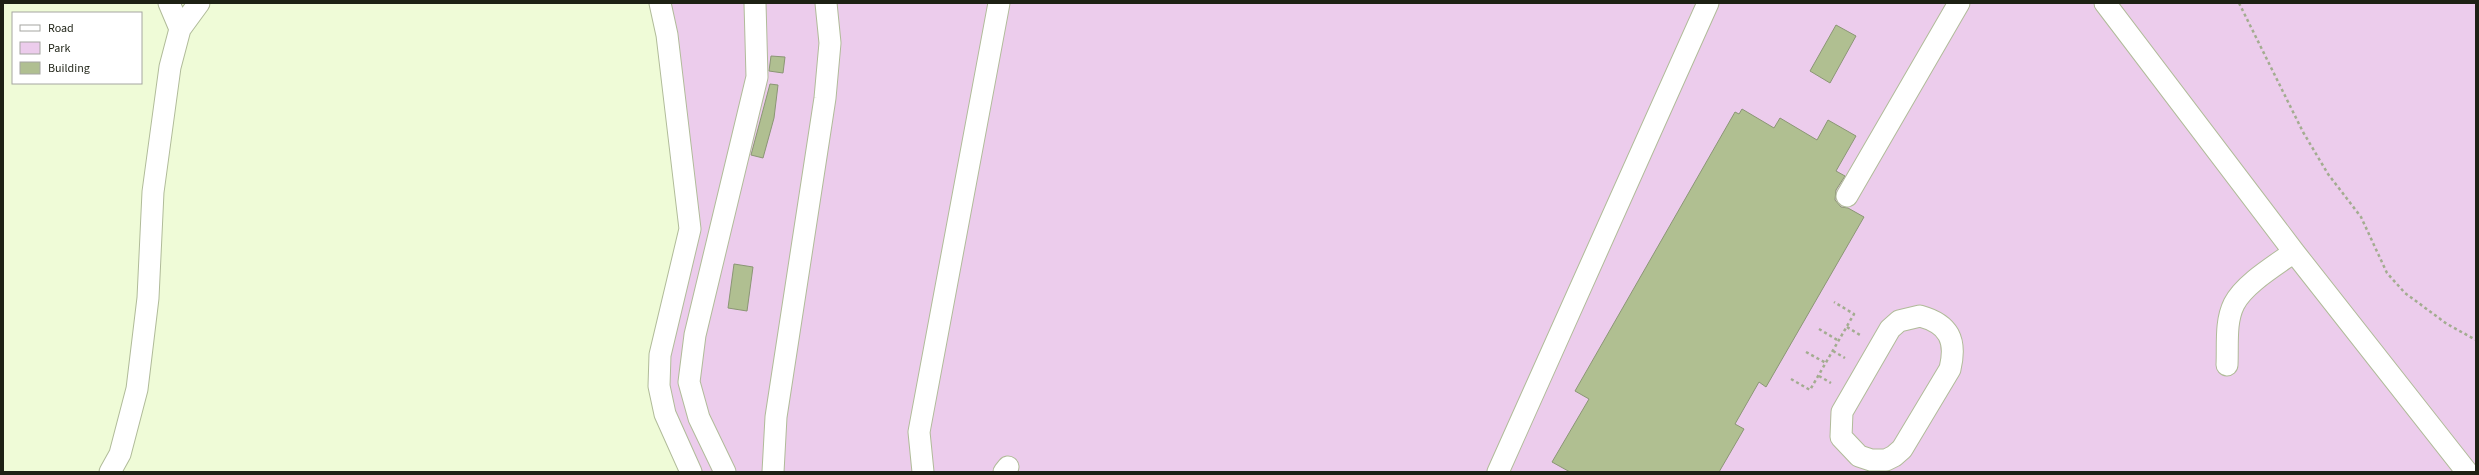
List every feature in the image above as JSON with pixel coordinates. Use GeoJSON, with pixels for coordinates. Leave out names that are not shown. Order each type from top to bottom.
{"type":"FeatureCollection","features":[{"type":"Feature","properties":{"kind":"street"},"geometry":{"type":"LineString","coordinates":[[169,3],[180,29]]}},
{"type":"Feature","properties":{"kind":"street"},"geometry":{"type":"LineString","coordinates":[[110,472],[120,454],[137,389],[148,298],[153,192],[170,67],[180,29],[199,3]]}},
{"type":"Feature","properties":{"kind":"street"},"geometry":{"type":"LineString","coordinates":[[660,3],[667,36],[690,229],[660,355],[659,386],[665,414],[691,472]]}},
{"type":"Feature","properties":{"kind":"street"},"geometry":{"type":"LineString","coordinates":[[724,472],[698,418],[689,382],[695,335],[757,77],[756,3]]}},
{"type":"Feature","properties":{"kind":"street"},"geometry":{"type":"LineString","coordinates":[[773,472],[776,417],[825,98],[830,43],[826,3]]}},
{"type":"Feature","properties":{"kind":"street"},"geometry":{"type":"LineString","coordinates":[[923,472],[919,432],[999,3]]}},
{"type":"Feature","properties":{"kind":"street"},"geometry":{"type":"LineString","coordinates":[[1498,472],[1708,3]]}},
{"type":"Feature","properties":{"kind":"street"},"geometry":{"type":"LineString","coordinates":[[1846,196],[1959,3]]}},
{"type":"Feature","properties":{"kind":"street"},"geometry":{"type":"LineString","coordinates":[[2105,3],[2294,252],[2467,472]]}},
{"type":"Feature","properties":{"kind":"street"},"geometry":{"type":"LineString","coordinates":[[2227,365],[2228,327],[2234,304],[2252,284],[2294,252]]}},
{"type":"Feature","properties":{"kind":"street"},"geometry":{"type":"LineString","coordinates":[[1920,316],[1934,320],[1946,330],[1952,342],[1953,354],[1950,369],[1902,449],[1887,466],[1859,456],[1850,449],[1841,437],[1842,412],[1890,329],[1899,321],[1909,317],[1920,316]]}},
{"type":"Feature","properties":{"kind":"path"},"geometry":{"type":"LineString","coordinates":[[2240,3],[2303,132],[2328,174],[2360,217],[2387,273],[2411,297],[2447,324],[2476,340]]}},
{"type":"Feature","properties":{"kind":"path"},"geometry":{"type":"LineString","coordinates":[[1791,379],[1810,390],[1839,341],[1854,314],[1834,302]]}},
{"type":"Feature","properties":{"kind":"path"},"geometry":{"type":"LineString","coordinates":[[1846,327],[1860,335]]}},
{"type":"Feature","properties":{"kind":"path"},"geometry":{"type":"LineString","coordinates":[[1819,329],[1839,341]]}},
{"type":"Feature","properties":{"kind":"path"},"geometry":{"type":"LineString","coordinates":[[1833,351],[1845,358]]}},
{"type":"Feature","properties":{"kind":"path"},"geometry":{"type":"LineString","coordinates":[[1806,352],[1826,363]]}},
{"type":"Feature","properties":{"kind":"path"},"geometry":{"type":"LineString","coordinates":[[1819,376],[1831,383]]}},
{"type":"Feature","properties":{"kind":"green space"},"geometry":{"type":"Polygon","coordinates":[[[668,3],[2476,3],[2476,472],[697,472],[671,413],[666,371],[683,287],[668,3]]]}},
{"type":"Feature","properties":{"kind":"building"},"geometry":{"type":"Polygon","coordinates":[[[1836,25],[1856,36],[1830,83],[1810,71],[1836,25]]]}},
{"type":"Feature","properties":{"kind":"building"},"geometry":{"type":"Polygon","coordinates":[[[771,56],[785,57],[783,73],[769,71],[771,56]]]}},
{"type":"Feature","properties":{"kind":"building"},"geometry":{"type":"Polygon","coordinates":[[[770,84],[778,85],[774,118],[763,158],[751,155],[770,84]]]}},
{"type":"Feature","properties":{"kind":"building"},"geometry":{"type":"Polygon","coordinates":[[[1742,109],[1774,128],[1780,118],[1817,140],[1828,120],[1856,136],[1836,171],[1845,176],[1836,190],[1835,200],[1841,207],[1848,208],[1864,217],[1766,387],[1759,382],[1735,424],[1744,429],[1719,472],[1570,472],[1552,462],[1589,399],[1575,391],[1735,112],[1739,114],[1742,109]]]}},
{"type":"Feature","properties":{"kind":"building"},"geometry":{"type":"Polygon","coordinates":[[[734,264],[753,267],[747,311],[728,308],[734,264]]]}}]}
